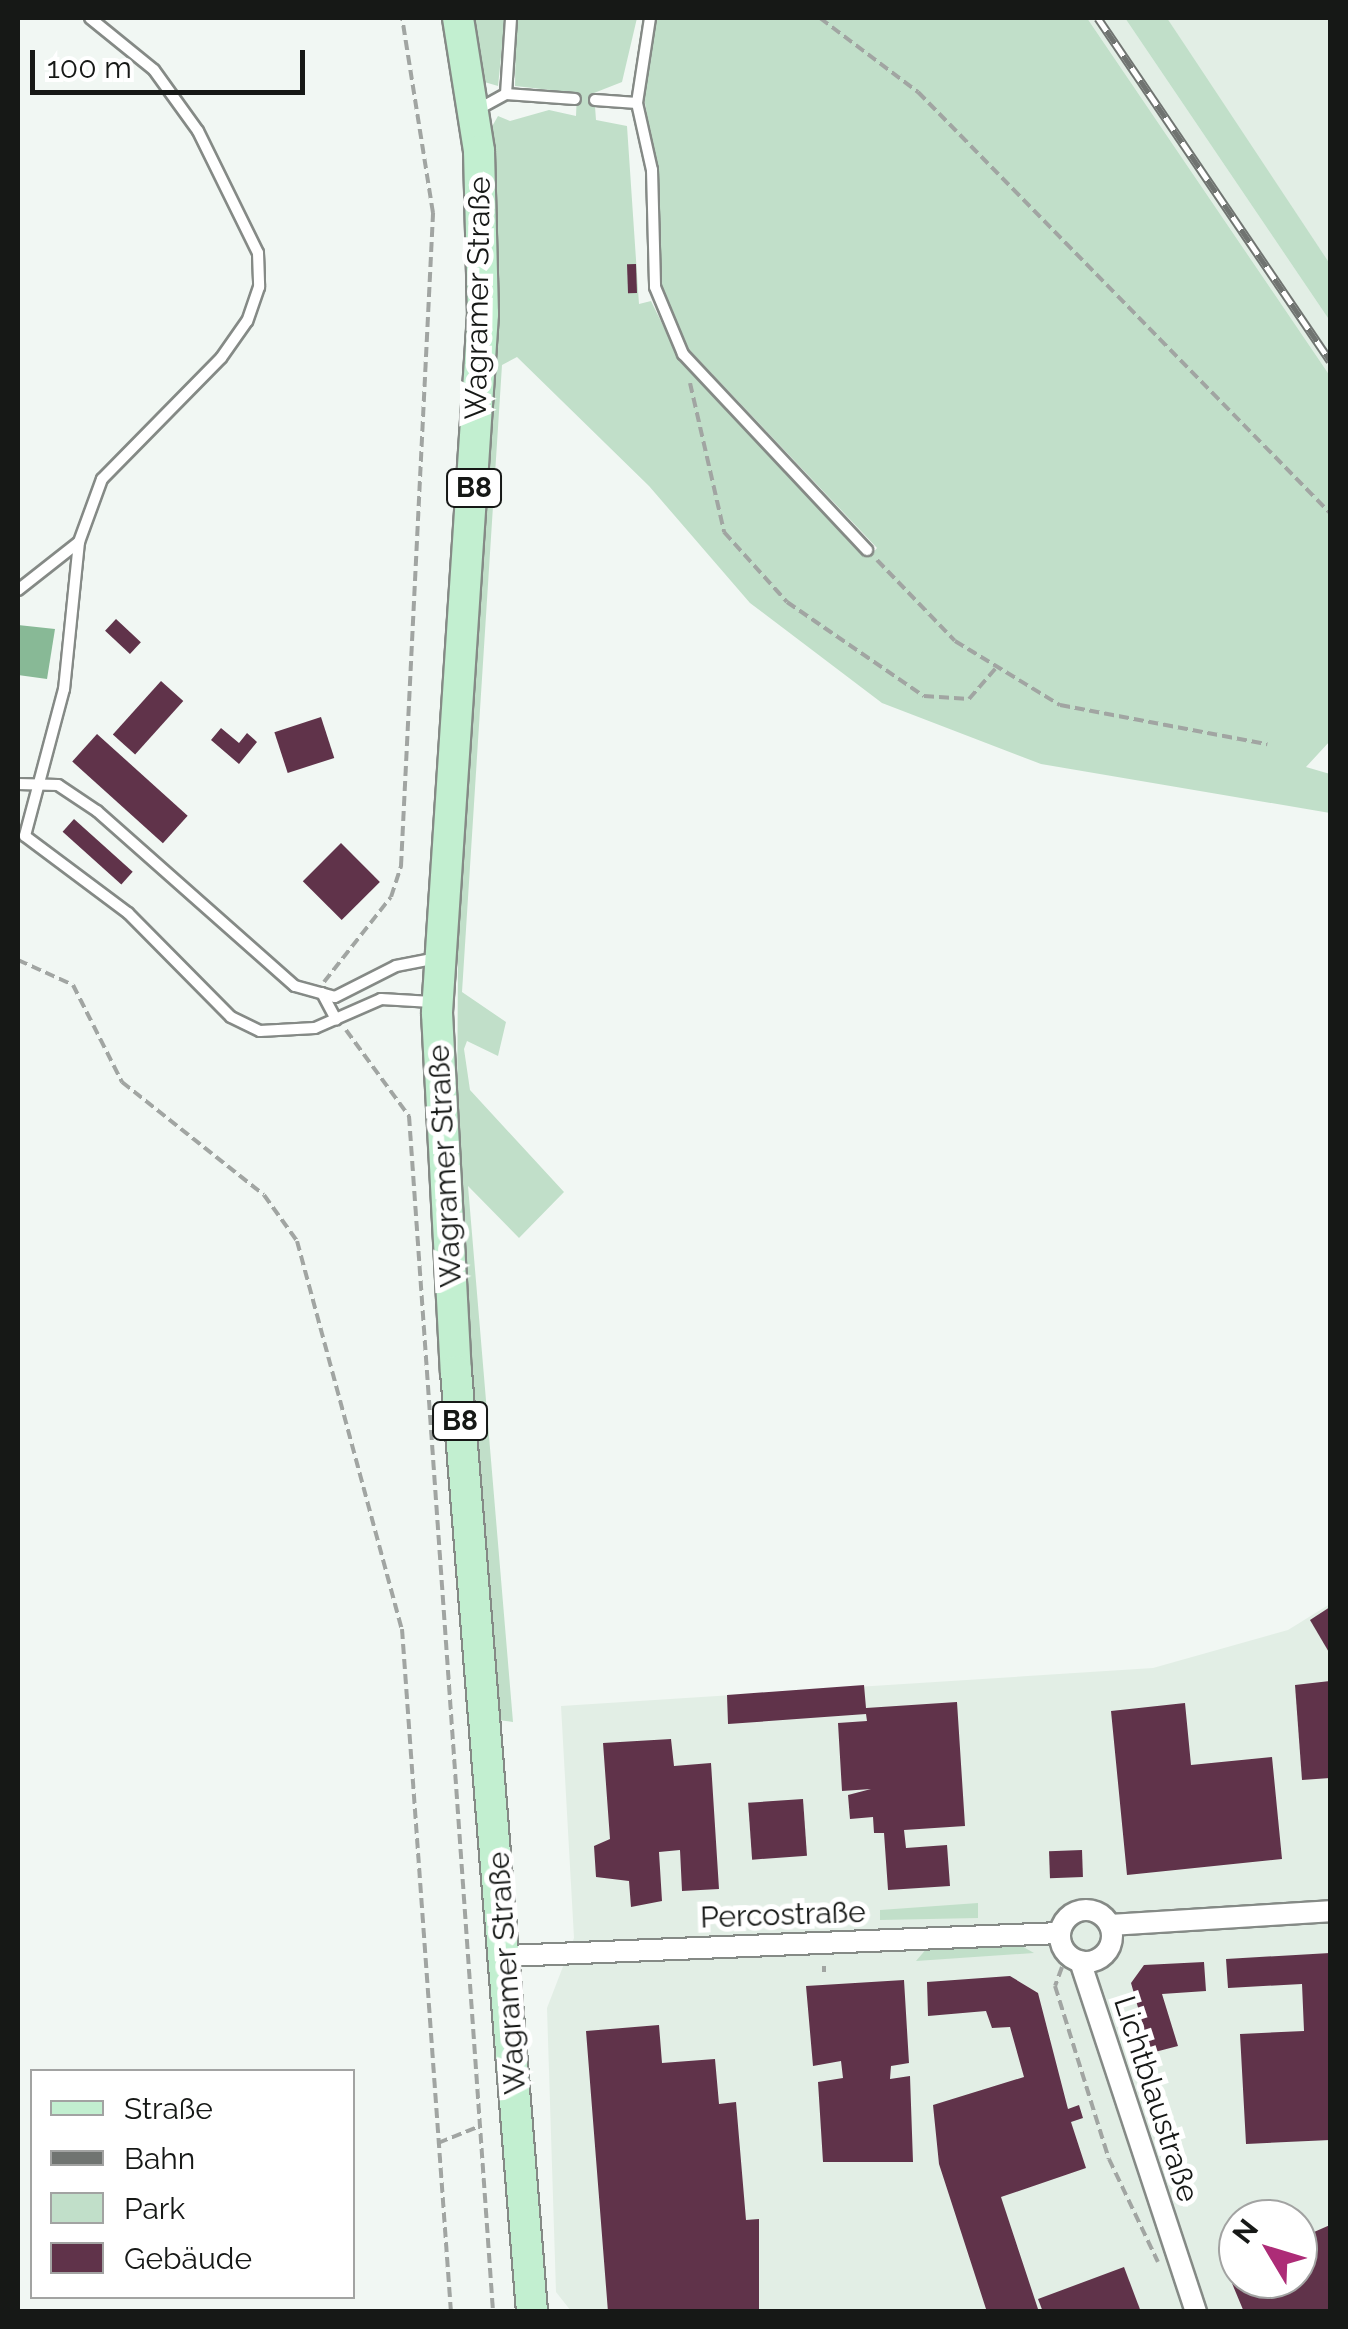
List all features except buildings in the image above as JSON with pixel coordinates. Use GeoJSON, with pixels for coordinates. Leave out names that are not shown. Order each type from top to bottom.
{"type":"FeatureCollection","features":[{"type":"Feature","properties":{"kind":"main road","name":"Wagramer Straße"},"geometry":{"type":"LineString","coordinates":[[458,19],[474,111],[483,314],[438,1003],[456,1372],[507,1956],[532,2312]]}},
{"type":"Feature","properties":{"kind":"street"},"geometry":{"type":"LineString","coordinates":[[1110,1925],[1104,1955],[1074,1957],[1060,1932],[1083,1910],[1110,1925],[1330,1911]]}},
{"type":"Feature","properties":{"kind":"street","name":"Percostraße"},"geometry":{"type":"LineString","coordinates":[[507,1956],[1060,1932]]}},
{"type":"Feature","properties":{"kind":"street","name":"Lichtblaustraße"},"geometry":{"type":"LineString","coordinates":[[1074,1957],[1196,2312]]}},
{"type":"Feature","properties":{"kind":"lane"},"geometry":{"type":"LineString","coordinates":[[90,18],[154,70],[198,131],[258,253],[259,287],[248,321],[221,358],[102,479],[79,542],[64,688],[41,784],[22,834],[128,913],[231,1016],[260,1030],[290,1032],[336,1019],[381,998],[438,1003]]}},
{"type":"Feature","properties":{"kind":"lane"},"geometry":{"type":"LineString","coordinates":[[506,94],[511,18]]}},
{"type":"Feature","properties":{"kind":"lane"},"geometry":{"type":"LineString","coordinates":[[650,18],[637,103],[652,170],[655,287],[683,354],[867,550]]}},
{"type":"Feature","properties":{"kind":"lane"},"geometry":{"type":"LineString","coordinates":[[474,111],[506,94],[575,99]]}},
{"type":"Feature","properties":{"kind":"lane"},"geometry":{"type":"LineString","coordinates":[[595,100],[637,103]]}},
{"type":"Feature","properties":{"kind":"lane"},"geometry":{"type":"LineString","coordinates":[[18,590],[79,542]]}},
{"type":"Feature","properties":{"kind":"lane"},"geometry":{"type":"LineString","coordinates":[[18,784],[58,785],[98,811],[254,956],[295,986],[335,997],[396,966],[443,956]]}},
{"type":"Feature","properties":{"kind":"lane"},"geometry":{"type":"LineString","coordinates":[[322,993],[336,1019]]}},
{"type":"Feature","properties":{"kind":"path"},"geometry":{"type":"LineString","coordinates":[[322,993],[324,971],[391,897],[404,828],[433,212],[402,18]]}},
{"type":"Feature","properties":{"kind":"path"},"geometry":{"type":"LineString","coordinates":[[820,18],[918,92],[1330,513]]}},
{"type":"Feature","properties":{"kind":"path"},"geometry":{"type":"LineString","coordinates":[[683,354],[724,532],[786,602],[924,696],[968,699],[995,669]]}},
{"type":"Feature","properties":{"kind":"path"},"geometry":{"type":"LineString","coordinates":[[867,550],[954,641],[1060,705],[1267,744]]}},
{"type":"Feature","properties":{"kind":"path"},"geometry":{"type":"LineString","coordinates":[[18,960],[73,984],[122,1082],[264,1195],[297,1241],[402,1629],[451,2312]]}},
{"type":"Feature","properties":{"kind":"path"},"geometry":{"type":"LineString","coordinates":[[336,1019],[409,1116],[493,2312]]}},
{"type":"Feature","properties":{"kind":"path"},"geometry":{"type":"LineString","coordinates":[[757,1916],[798,1918]]}},
{"type":"Feature","properties":{"kind":"path"},"geometry":{"type":"LineString","coordinates":[[1074,1957],[1056,1986],[1109,2159],[1164,2280]]}},
{"type":"Feature","properties":{"kind":"path"},"geometry":{"type":"LineString","coordinates":[[438,2143],[480,2126]]}},
{"type":"Feature","properties":{"kind":"shaded area"},"geometry":{"type":"Polygon","coordinates":[[[1087,18],[1125,18],[1330,321],[1330,376],[1087,18]]]}},
{"type":"Feature","properties":{"kind":"shaded area"},"geometry":{"type":"Polygon","coordinates":[[[1167,18],[1330,18],[1330,264],[1207,81],[1167,18]]]}},
{"type":"Feature","properties":{"kind":"shaded area"},"geometry":{"type":"Polygon","coordinates":[[[18,625],[55,629],[47,679],[18,675],[18,625]]]}},
{"type":"Feature","properties":{"kind":"shaded area"},"geometry":{"type":"Polygon","coordinates":[[[1330,1604],[1330,2311],[571,2311],[556,2292],[547,2008],[574,1938],[561,1706],[1153,1668],[1288,1630],[1330,1604]]]}},
{"type":"Feature","properties":{"kind":"green space"},"geometry":{"type":"Polygon","coordinates":[[[471,18],[505,18],[498,86],[481,81],[471,18]]]}},
{"type":"Feature","properties":{"kind":"green space"},"geometry":{"type":"Polygon","coordinates":[[[516,18],[637,18],[622,82],[594,93],[596,120],[627,126],[639,304],[651,301],[677,354],[869,557],[877,548],[683,343],[660,284],[659,187],[642,85],[654,18],[1087,18],[1330,376],[1330,741],[1306,767],[1330,774],[1330,813],[1041,764],[882,703],[750,603],[649,486],[517,357],[502,365],[462,992],[506,1022],[498,1056],[467,1041],[464,1049],[470,1090],[564,1192],[519,1238],[468,1186],[513,1722],[498,1720],[457,1139],[458,948],[499,290],[490,130],[498,116],[510,121],[549,110],[576,116],[577,93],[515,86],[516,18]]]}},
{"type":"Feature","properties":{"kind":"green space"},"geometry":{"type":"Polygon","coordinates":[[[1125,18],[1167,18],[1330,264],[1330,321],[1125,18]]]}},
{"type":"Feature","properties":{"kind":"green space"},"geometry":{"type":"Polygon","coordinates":[[[978,1903],[978,1918],[880,1920],[880,1910],[978,1903]]]}},
{"type":"Feature","properties":{"kind":"green space"},"geometry":{"type":"Polygon","coordinates":[[[1018,1944],[1034,1953],[916,1961],[928,1947],[1018,1944]]]}},
{"type":"Feature","properties":{"kind":"railway"},"geometry":{"type":"LineString","coordinates":[[1098,18],[1330,361]]}}]}
